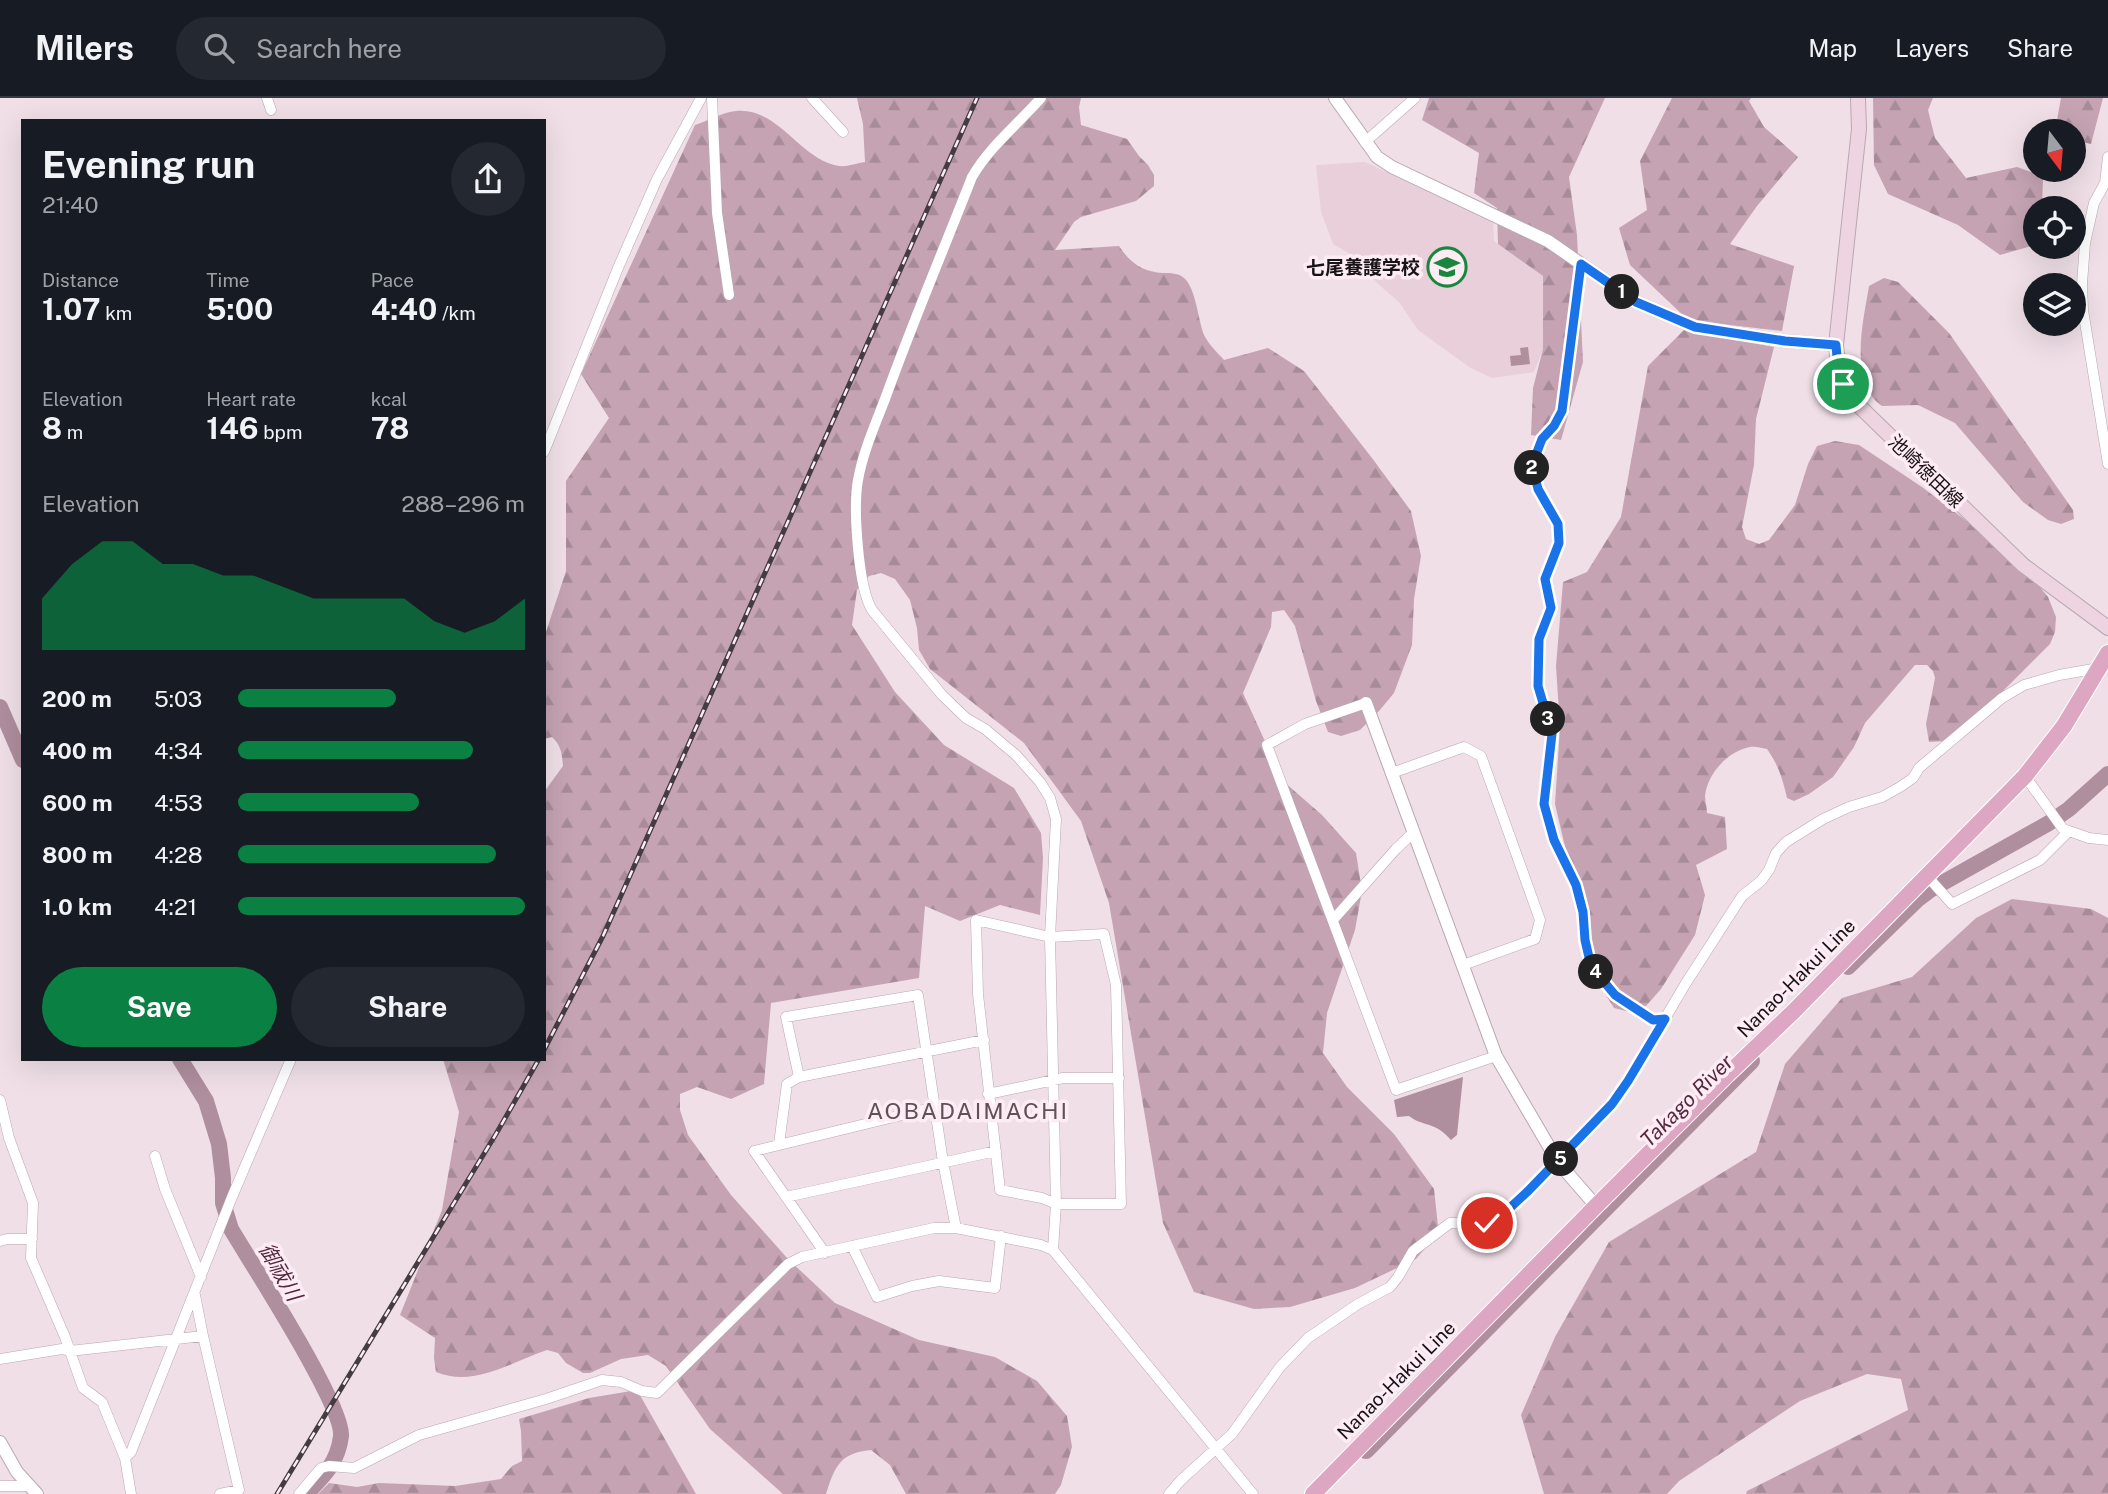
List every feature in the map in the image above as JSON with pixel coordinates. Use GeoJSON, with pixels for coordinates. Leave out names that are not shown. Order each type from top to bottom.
{"type":"FeatureCollection","features":[{"type":"Feature","properties":{"kind":"main road","name":"池崎徳田線"},"geometry":{"type":"LineString","coordinates":[[1858,98],[1859,129],[1836,345],[1843,384],[1853,400],[2023,565],[2108,628]]}},
{"type":"Feature","properties":{"kind":"main road","name":"Nanao-Hakui Line"},"geometry":{"type":"LineString","coordinates":[[1313,1494],[2025,776],[2064,726],[2108,653]]}},
{"type":"Feature","properties":{"kind":"street"},"geometry":{"type":"LineString","coordinates":[[267,98],[271,110]]}},
{"type":"Feature","properties":{"kind":"street"},"geometry":{"type":"LineString","coordinates":[[546,447],[657,179],[701,98]]}},
{"type":"Feature","properties":{"kind":"street"},"geometry":{"type":"LineString","coordinates":[[712,98],[717,213],[729,295]]}},
{"type":"Feature","properties":{"kind":"street"},"geometry":{"type":"LineString","coordinates":[[812,98],[843,132]]}},
{"type":"Feature","properties":{"kind":"street"},"geometry":{"type":"LineString","coordinates":[[1041,98],[981,162],[972,177],[895,369],[864,457],[856,494],[860,569],[867,601],[872,610],[942,695],[965,718],[985,729],[1016,755],[1040,782],[1050,798],[1056,818],[1050,936],[1056,1204],[1054,1250]]}},
{"type":"Feature","properties":{"kind":"street"},"geometry":{"type":"LineString","coordinates":[[1335,98],[1377,157],[1392,167],[1548,241],[1636,302],[1695,327],[1785,341],[1836,345]]}},
{"type":"Feature","properties":{"kind":"street"},"geometry":{"type":"LineString","coordinates":[[1365,142],[1415,98]]}},
{"type":"Feature","properties":{"kind":"street"},"geometry":{"type":"LineString","coordinates":[[2108,157],[2105,183],[2092,209],[2085,243],[2082,285],[2083,310],[2108,464]]}},
{"type":"Feature","properties":{"kind":"street"},"geometry":{"type":"LineString","coordinates":[[1581,264],[1562,411],[1554,426],[1542,439],[1532,465],[1538,489],[1558,524],[1559,543],[1545,579],[1551,608],[1539,639],[1538,686],[1552,734],[1544,804],[1554,840],[1576,885],[1591,966],[1615,995],[1653,1020],[1665,1019]]}},
{"type":"Feature","properties":{"kind":"street"},"geometry":{"type":"LineString","coordinates":[[1169,1494],[1248,1414],[1280,1367],[1308,1338],[1390,1287],[1413,1251],[1450,1223],[1483,1223],[1495,1220],[1558,1162],[1612,1104],[1742,896],[1769,870],[1776,853],[1786,842],[1823,819],[1849,807],[1882,797],[1900,787],[2002,698],[2024,685],[2099,668]]}},
{"type":"Feature","properties":{"kind":"street"},"geometry":{"type":"LineString","coordinates":[[1496,1056],[1396,1090],[1267,745],[1305,724],[1367,703],[1496,1056],[1558,1162],[1596,1206]]}},
{"type":"Feature","properties":{"kind":"street"},"geometry":{"type":"LineString","coordinates":[[1392,773],[1464,747],[1481,756],[1541,920],[1535,939],[1463,965]]}},
{"type":"Feature","properties":{"kind":"street"},"geometry":{"type":"LineString","coordinates":[[2025,776],[2063,829],[2089,838],[2108,839]]}},
{"type":"Feature","properties":{"kind":"street"},"geometry":{"type":"LineString","coordinates":[[1928,876],[1952,904],[2040,860],[2069,831]]}},
{"type":"Feature","properties":{"kind":"street"},"geometry":{"type":"LineString","coordinates":[[1333,920],[1414,832]]}},
{"type":"Feature","properties":{"kind":"street"},"geometry":{"type":"LineString","coordinates":[[976,920],[1050,936],[1104,934],[1116,985],[1121,1203],[1056,1204],[1042,1198],[1000,1190],[978,994],[976,920]]}},
{"type":"Feature","properties":{"kind":"street"},"geometry":{"type":"LineString","coordinates":[[799,1077],[786,1017],[918,995],[956,1228]]}},
{"type":"Feature","properties":{"kind":"street"},"geometry":{"type":"LineString","coordinates":[[779,1144],[787,1084],[799,1077],[984,1040]]}},
{"type":"Feature","properties":{"kind":"street"},"geometry":{"type":"LineString","coordinates":[[125,1458],[131,1452],[232,1197],[290,1061]]}},
{"type":"Feature","properties":{"kind":"street"},"geometry":{"type":"LineString","coordinates":[[988,1094],[1054,1080],[1119,1078]]}},
{"type":"Feature","properties":{"kind":"street"},"geometry":{"type":"LineString","coordinates":[[0,1100],[9,1138],[33,1203],[31,1258],[83,1388],[102,1402],[125,1458],[131,1494]]}},
{"type":"Feature","properties":{"kind":"street"},"geometry":{"type":"LineString","coordinates":[[825,1253],[754,1151],[935,1107]]}},
{"type":"Feature","properties":{"kind":"street"},"geometry":{"type":"LineString","coordinates":[[786,1197],[996,1151]]}},
{"type":"Feature","properties":{"kind":"street"},"geometry":{"type":"LineString","coordinates":[[155,1156],[165,1189],[201,1277]]}},
{"type":"Feature","properties":{"kind":"street"},"geometry":{"type":"LineString","coordinates":[[299,1494],[321,1468],[354,1468],[419,1435],[602,1380],[621,1382],[642,1391],[656,1393],[788,1264],[802,1257],[934,1228],[956,1228],[1054,1250],[1253,1494]]}},
{"type":"Feature","properties":{"kind":"street"},"geometry":{"type":"LineString","coordinates":[[852,1246],[877,1297],[939,1281],[995,1288],[1001,1236]]}},
{"type":"Feature","properties":{"kind":"street"},"geometry":{"type":"LineString","coordinates":[[0,1241],[32,1238]]}},
{"type":"Feature","properties":{"kind":"street"},"geometry":{"type":"LineString","coordinates":[[195,1294],[239,1490],[220,1494]]}},
{"type":"Feature","properties":{"kind":"street"},"geometry":{"type":"LineString","coordinates":[[0,1359],[62,1349],[70,1351],[203,1336]]}},
{"type":"Feature","properties":{"kind":"street"},"geometry":{"type":"LineString","coordinates":[[0,1442],[17,1472],[33,1490]]}},
{"type":"Feature","properties":{"kind":"street"},"geometry":{"type":"LineString","coordinates":[[0,1486],[33,1490]]}},
{"type":"Feature","properties":{"kind":"shaded area","name":"七尾養護学校"},"geometry":{"type":"Polygon","coordinates":[[[1365,162],[1493,222],[1494,241],[1543,276],[1548,336],[1534,372],[1492,378],[1469,367],[1418,330],[1399,302],[1378,284],[1357,258],[1333,244],[1321,212],[1316,165],[1365,162]]]}},
{"type":"Feature","properties":{"kind":"shaded area"},"geometry":{"type":"Polygon","coordinates":[[[1528,347],[1530,364],[1511,366],[1510,356],[1521,355],[1520,348],[1528,347]]]}},
{"type":"Feature","properties":{"kind":"shaded area"},"geometry":{"type":"Polygon","coordinates":[[[1463,1077],[1457,1135],[1451,1140],[1440,1130],[1409,1116],[1397,1117],[1394,1100],[1463,1077]]]}},
{"type":"Feature","properties":{"kind":"green space"},"geometry":{"type":"Polygon","coordinates":[[[857,98],[1081,98],[1081,125],[1127,139],[1154,175],[1154,186],[1136,201],[1081,217],[1074,222],[1055,250],[1119,246],[1132,262],[1143,268],[1179,275],[1188,283],[1194,296],[1204,335],[1224,360],[1268,348],[1304,371],[1411,511],[1421,556],[1414,599],[1412,645],[1394,693],[1360,730],[1341,736],[1328,732],[1316,701],[1295,626],[1284,610],[1272,612],[1271,627],[1243,693],[1283,781],[1322,815],[1356,853],[1362,891],[1355,930],[1327,1013],[1323,1053],[1347,1087],[1394,1134],[1434,1189],[1438,1226],[1435,1237],[1416,1259],[1355,1288],[1290,1307],[1254,1309],[1194,1292],[1163,1223],[1109,903],[1081,821],[1024,743],[930,669],[919,650],[910,600],[895,579],[881,573],[869,576],[857,590],[852,625],[895,692],[944,745],[1014,788],[1041,833],[1043,858],[1040,915],[1000,905],[960,921],[925,906],[919,978],[771,1003],[764,1084],[731,1099],[697,1087],[680,1094],[680,1110],[688,1135],[731,1195],[788,1259],[835,1303],[919,1340],[995,1357],[1037,1381],[1067,1416],[1072,1447],[1061,1485],[1055,1494],[906,1494],[890,1465],[871,1450],[852,1454],[840,1463],[826,1494],[783,1494],[710,1429],[666,1366],[648,1355],[621,1359],[590,1373],[583,1373],[566,1363],[558,1353],[547,1350],[492,1372],[464,1377],[450,1376],[436,1372],[435,1338],[400,1315],[442,1210],[459,1112],[444,1061],[546,1061],[546,789],[563,766],[557,743],[552,737],[546,738],[546,632],[566,571],[566,481],[609,418],[581,374],[695,125],[731,112],[751,112],[777,125],[825,162],[839,166],[865,162],[863,124],[857,98]]]}},
{"type":"Feature","properties":{"kind":"green space"},"geometry":{"type":"Polygon","coordinates":[[[1429,98],[1605,98],[1569,177],[1577,235],[1583,362],[1561,440],[1531,435],[1533,388],[1543,349],[1543,276],[1498,244],[1497,208],[1474,193],[1479,153],[1422,120],[1429,98]]]}},
{"type":"Feature","properties":{"kind":"green space"},"geometry":{"type":"Polygon","coordinates":[[[1672,98],[1751,98],[1749,101],[1764,127],[1798,157],[1757,206],[1730,244],[1794,266],[1782,331],[1686,318],[1630,265],[1619,228],[1647,210],[1640,161],[1672,98]]]}},
{"type":"Feature","properties":{"kind":"green space"},"geometry":{"type":"Polygon","coordinates":[[[1873,98],[1933,98],[1928,110],[1935,138],[1966,178],[2017,167],[2023,169],[2023,182],[2043,182],[2042,196],[2023,196],[2023,248],[2000,255],[1958,225],[1888,194],[1874,165],[1873,98]]]}},
{"type":"Feature","properties":{"kind":"green space"},"geometry":{"type":"Polygon","coordinates":[[[2061,98],[2103,98],[2091,144],[2086,143],[2086,119],[2057,119],[2061,98]]]}},
{"type":"Feature","properties":{"kind":"green space"},"geometry":{"type":"Polygon","coordinates":[[[1884,278],[1898,282],[1949,333],[2073,510],[2074,519],[2061,524],[2048,520],[2023,502],[1955,423],[1918,405],[1882,406],[1873,398],[1862,370],[1862,326],[1869,286],[1884,278]]]}},
{"type":"Feature","properties":{"kind":"green space"},"geometry":{"type":"Polygon","coordinates":[[[1684,330],[1774,347],[1756,419],[1754,465],[1742,527],[1746,539],[1759,544],[1769,540],[1795,505],[1808,464],[1817,446],[1835,441],[1859,445],[1922,487],[2019,561],[2048,597],[2056,617],[2055,632],[2050,644],[1959,735],[1946,741],[1929,742],[1926,724],[1935,678],[1927,665],[1915,665],[1865,723],[1854,747],[1833,777],[1794,801],[1787,798],[1780,772],[1767,749],[1750,747],[1727,758],[1714,772],[1705,796],[1707,813],[1725,817],[1727,849],[1696,865],[1705,895],[1695,935],[1661,989],[1646,1006],[1630,1012],[1614,1008],[1596,979],[1555,804],[1560,727],[1556,666],[1563,582],[1587,572],[1621,517],[1648,366],[1684,330]]]}},
{"type":"Feature","properties":{"kind":"green space"},"geometry":{"type":"Polygon","coordinates":[[[2012,899],[2091,909],[2108,918],[2108,1494],[1746,1494],[1747,1491],[1908,1410],[1901,1379],[1867,1374],[1800,1401],[1679,1481],[1667,1494],[1544,1494],[1521,1415],[1555,1337],[1609,1242],[1756,1152],[1785,1064],[1842,998],[1912,977],[1976,918],[2012,899]]]}},
{"type":"Feature","properties":{"kind":"green space"},"geometry":{"type":"Polygon","coordinates":[[[637,1390],[696,1494],[318,1494],[329,1483],[357,1487],[379,1483],[455,1486],[501,1479],[512,1466],[522,1461],[519,1419],[589,1398],[637,1390]]]}},
{"type":"Feature","properties":{"kind":"waterway","name":"御祓川"},"geometry":{"type":"LineString","coordinates":[[0,707],[21,755]]}},
{"type":"Feature","properties":{"kind":"waterway","name":"Takago River"},"geometry":{"type":"LineString","coordinates":[[1848,967],[1930,890],[2049,823],[2108,774]]}},
{"type":"Feature","properties":{"kind":"waterway","name":"御祓川"},"geometry":{"type":"LineString","coordinates":[[181,1061],[206,1101],[219,1144],[223,1203],[231,1229],[313,1366],[338,1420],[341,1436],[337,1454],[324,1475],[306,1494]]}},
{"type":"Feature","properties":{"kind":"waterway","name":"Takago River"},"geometry":{"type":"LineString","coordinates":[[1366,1451],[1752,1061]]}},
{"type":"Feature","properties":{"kind":"railway"},"geometry":{"type":"LineString","coordinates":[[546,1046],[603,936],[977,98]]}},
{"type":"Feature","properties":{"kind":"railway"},"geometry":{"type":"LineString","coordinates":[[277,1494],[538,1061]]}},
{"type":"Feature","properties":{"kind":"place","name":"七尾養護学校"},"geometry":{"type":"Point","coordinates":[1447,267]}},
{"type":"Feature","properties":{"kind":"district","name":"AOBADAIMACHI"},"geometry":{"type":"Point","coordinates":[968,1111]}},
{"type":"Feature","properties":{"kind":"route"},"geometry":{"type":"LineString","coordinates":[[1487,1223],[1499,1218],[1527,1192],[1612,1104],[1665,1019],[1653,1020],[1615,995],[1591,966],[1576,885],[1554,840],[1544,804],[1552,734],[1538,686],[1539,639],[1551,608],[1545,579],[1559,543],[1558,524],[1538,489],[1532,465],[1538,446],[1562,411],[1581,264],[1636,302],[1695,327],[1785,341],[1836,345],[1843,384]]}}]}
